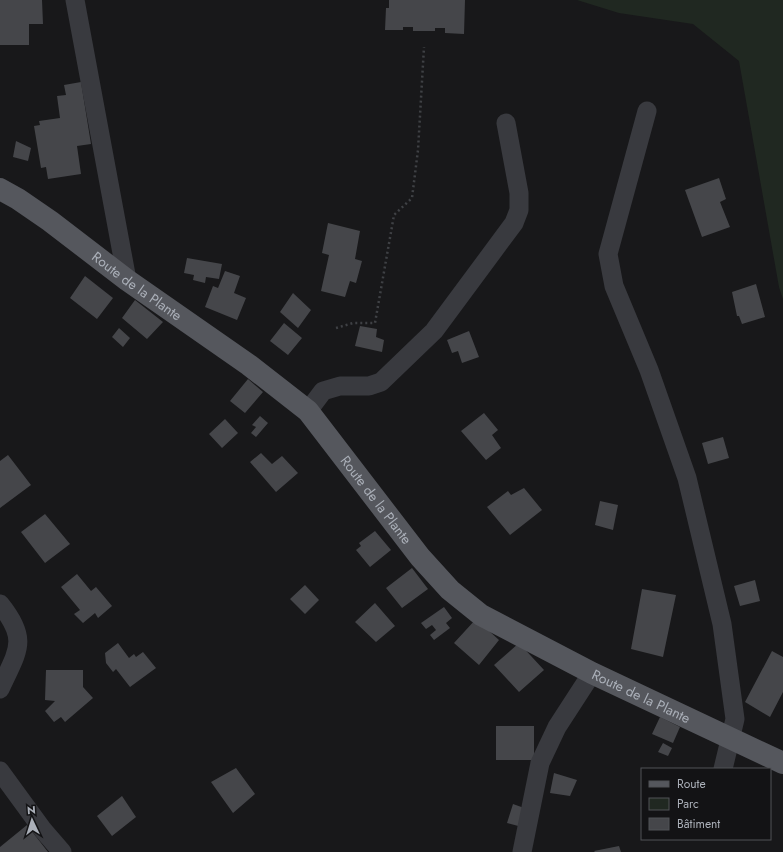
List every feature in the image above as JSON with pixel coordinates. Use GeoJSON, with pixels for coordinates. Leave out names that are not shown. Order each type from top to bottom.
{"type":"FeatureCollection","features":[{"type":"Feature","properties":{"kind":"main road","name":"Route de la Plante"},"geometry":{"type":"LineString","coordinates":[[0,189],[18,199],[50,221],[127,280],[249,365],[308,411],[420,557],[450,590],[481,615],[592,673],[783,763]]}},
{"type":"Feature","properties":{"kind":"street"},"geometry":{"type":"LineString","coordinates":[[75,0],[127,280]]}},
{"type":"Feature","properties":{"kind":"street"},"geometry":{"type":"LineString","coordinates":[[647,111],[608,254],[614,286],[649,370],[687,478],[722,624],[735,719],[723,768]]}},
{"type":"Feature","properties":{"kind":"street"},"geometry":{"type":"LineString","coordinates":[[308,411],[323,391],[340,386],[368,386],[381,382],[434,331],[514,222],[519,210],[519,193],[506,123]]}},
{"type":"Feature","properties":{"kind":"street"},"geometry":{"type":"LineString","coordinates":[[0,604],[12,618],[19,637],[14,658],[0,689]]}},
{"type":"Feature","properties":{"kind":"street"},"geometry":{"type":"LineString","coordinates":[[522,852],[540,763],[557,727],[592,673]]}},
{"type":"Feature","properties":{"kind":"street"},"geometry":{"type":"LineString","coordinates":[[0,771],[43,830],[62,852]]}},
{"type":"Feature","properties":{"kind":"path"},"geometry":{"type":"LineString","coordinates":[[336,328],[353,322],[375,323],[394,215],[412,198],[418,150],[424,47]]}},
{"type":"Feature","properties":{"kind":"green space"},"geometry":{"type":"Polygon","coordinates":[[[577,0],[783,0],[783,299],[779,287],[739,61],[693,24],[619,13],[577,0]]]}},
{"type":"Feature","properties":{"kind":"building"},"geometry":{"type":"Polygon","coordinates":[[[0,0],[42,0],[43,24],[29,24],[29,45],[0,45],[0,0]]]}},
{"type":"Feature","properties":{"kind":"building"},"geometry":{"type":"Polygon","coordinates":[[[389,0],[465,0],[464,34],[445,33],[445,28],[435,28],[435,31],[413,31],[413,27],[403,27],[403,30],[385,30],[386,8],[389,8],[389,0]]]}},
{"type":"Feature","properties":{"kind":"building"},"geometry":{"type":"Polygon","coordinates":[[[81,82],[91,144],[77,146],[81,174],[48,179],[46,167],[41,168],[34,126],[40,125],[39,121],[60,118],[57,96],[66,95],[64,85],[81,82]]]}},
{"type":"Feature","properties":{"kind":"building"},"geometry":{"type":"Polygon","coordinates":[[[16,141],[31,148],[28,161],[13,157],[16,141]]]}},
{"type":"Feature","properties":{"kind":"building"},"geometry":{"type":"Polygon","coordinates":[[[719,178],[726,199],[720,202],[730,227],[702,237],[685,190],[719,178]]]}},
{"type":"Feature","properties":{"kind":"building"},"geometry":{"type":"Polygon","coordinates":[[[328,223],[360,231],[355,259],[362,261],[356,283],[350,281],[345,297],[321,291],[329,255],[322,253],[328,223]]]}},
{"type":"Feature","properties":{"kind":"building"},"geometry":{"type":"Polygon","coordinates":[[[187,258],[222,264],[219,279],[206,277],[205,283],[193,280],[194,275],[184,273],[187,258]]]}},
{"type":"Feature","properties":{"kind":"building"},"geometry":{"type":"Polygon","coordinates":[[[225,271],[240,276],[234,293],[246,298],[237,320],[205,307],[213,286],[218,288],[225,271]]]}},
{"type":"Feature","properties":{"kind":"building"},"geometry":{"type":"Polygon","coordinates":[[[85,276],[113,298],[97,319],[70,298],[85,276]]]}},
{"type":"Feature","properties":{"kind":"building"},"geometry":{"type":"Polygon","coordinates":[[[756,284],[765,317],[742,324],[739,316],[737,316],[732,292],[756,284]]]}},
{"type":"Feature","properties":{"kind":"building"},"geometry":{"type":"Polygon","coordinates":[[[293,293],[311,310],[298,328],[280,312],[293,293]]]}},
{"type":"Feature","properties":{"kind":"building"},"geometry":{"type":"Polygon","coordinates":[[[135,300],[163,322],[147,339],[122,318],[135,300]]]}},
{"type":"Feature","properties":{"kind":"building"},"geometry":{"type":"Polygon","coordinates":[[[284,323],[302,338],[288,355],[270,341],[284,323]]]}},
{"type":"Feature","properties":{"kind":"building"},"geometry":{"type":"Polygon","coordinates":[[[360,326],[377,329],[376,337],[384,340],[382,352],[355,346],[360,326]]]}},
{"type":"Feature","properties":{"kind":"building"},"geometry":{"type":"Polygon","coordinates":[[[119,328],[130,338],[123,347],[112,337],[119,328]]]}},
{"type":"Feature","properties":{"kind":"building"},"geometry":{"type":"Polygon","coordinates":[[[469,331],[479,357],[462,363],[458,351],[452,353],[447,340],[469,331]]]}},
{"type":"Feature","properties":{"kind":"building"},"geometry":{"type":"Polygon","coordinates":[[[248,379],[263,392],[245,413],[230,401],[248,379]]]}},
{"type":"Feature","properties":{"kind":"building"},"geometry":{"type":"Polygon","coordinates":[[[484,413],[498,430],[492,435],[501,448],[486,460],[461,431],[484,413]]]}},
{"type":"Feature","properties":{"kind":"building"},"geometry":{"type":"Polygon","coordinates":[[[260,416],[268,423],[256,437],[251,433],[256,427],[252,425],[260,416]]]}},
{"type":"Feature","properties":{"kind":"building"},"geometry":{"type":"Polygon","coordinates":[[[225,419],[238,433],[222,448],[209,434],[225,419]]]}},
{"type":"Feature","properties":{"kind":"building"},"geometry":{"type":"Polygon","coordinates":[[[723,437],[729,458],[708,464],[702,443],[723,437]]]}},
{"type":"Feature","properties":{"kind":"building"},"geometry":{"type":"Polygon","coordinates":[[[261,453],[272,464],[282,456],[298,473],[276,492],[250,462],[261,453]]]}},
{"type":"Feature","properties":{"kind":"building"},"geometry":{"type":"Polygon","coordinates":[[[8,455],[31,485],[0,508],[0,461],[8,455]]]}},
{"type":"Feature","properties":{"kind":"building"},"geometry":{"type":"Polygon","coordinates":[[[524,488],[542,510],[510,535],[487,507],[508,491],[511,495],[524,488]]]}},
{"type":"Feature","properties":{"kind":"building"},"geometry":{"type":"Polygon","coordinates":[[[600,501],[618,505],[613,530],[595,525],[600,501]]]}},
{"type":"Feature","properties":{"kind":"building"},"geometry":{"type":"Polygon","coordinates":[[[45,514],[70,544],[45,563],[21,532],[45,514]]]}},
{"type":"Feature","properties":{"kind":"building"},"geometry":{"type":"Polygon","coordinates":[[[375,531],[391,550],[370,567],[356,550],[361,546],[359,543],[375,531]]]}},
{"type":"Feature","properties":{"kind":"building"},"geometry":{"type":"Polygon","coordinates":[[[412,568],[428,589],[402,608],[386,588],[412,568]]]}},
{"type":"Feature","properties":{"kind":"building"},"geometry":{"type":"Polygon","coordinates":[[[77,574],[91,591],[96,587],[112,606],[98,618],[95,613],[83,623],[74,614],[80,610],[61,587],[77,574]]]}},
{"type":"Feature","properties":{"kind":"building"},"geometry":{"type":"Polygon","coordinates":[[[755,580],[760,601],[740,606],[734,586],[755,580]]]}},
{"type":"Feature","properties":{"kind":"building"},"geometry":{"type":"Polygon","coordinates":[[[305,585],[319,600],[305,614],[290,599],[305,585]]]}},
{"type":"Feature","properties":{"kind":"building"},"geometry":{"type":"Polygon","coordinates":[[[642,589],[676,595],[663,657],[631,649],[642,589]]]}},
{"type":"Feature","properties":{"kind":"building"},"geometry":{"type":"Polygon","coordinates":[[[375,603],[395,626],[376,642],[355,622],[375,603]]]}},
{"type":"Feature","properties":{"kind":"building"},"geometry":{"type":"Polygon","coordinates":[[[444,607],[452,618],[446,623],[450,628],[434,640],[430,635],[436,630],[432,625],[426,629],[421,623],[444,607]]]}},
{"type":"Feature","properties":{"kind":"building"},"geometry":{"type":"Polygon","coordinates":[[[476,619],[499,640],[479,665],[454,643],[476,619]]]}},
{"type":"Feature","properties":{"kind":"building"},"geometry":{"type":"Polygon","coordinates":[[[118,643],[129,658],[134,654],[136,657],[143,652],[156,668],[130,687],[116,669],[113,672],[106,663],[105,653],[118,643]]]}},
{"type":"Feature","properties":{"kind":"building"},"geometry":{"type":"Polygon","coordinates":[[[519,643],[544,670],[519,692],[494,665],[519,643]]]}},
{"type":"Feature","properties":{"kind":"building"},"geometry":{"type":"Polygon","coordinates":[[[772,651],[783,657],[783,692],[770,717],[745,702],[772,651]]]}},
{"type":"Feature","properties":{"kind":"building"},"geometry":{"type":"Polygon","coordinates":[[[46,670],[83,670],[83,687],[93,698],[65,722],[61,717],[54,722],[45,711],[55,701],[45,700],[46,670]]]}},
{"type":"Feature","properties":{"kind":"building"},"geometry":{"type":"Polygon","coordinates":[[[660,717],[680,727],[673,743],[652,734],[660,717]]]}},
{"type":"Feature","properties":{"kind":"building"},"geometry":{"type":"Polygon","coordinates":[[[496,726],[534,726],[534,760],[496,760],[496,726]]]}},
{"type":"Feature","properties":{"kind":"building"},"geometry":{"type":"Polygon","coordinates":[[[663,743],[672,748],[668,756],[658,752],[663,743]]]}},
{"type":"Feature","properties":{"kind":"building"},"geometry":{"type":"Polygon","coordinates":[[[236,768],[255,794],[233,813],[211,782],[236,768]]]}},
{"type":"Feature","properties":{"kind":"building"},"geometry":{"type":"Polygon","coordinates":[[[554,773],[577,780],[570,796],[550,793],[554,773]]]}},
{"type":"Feature","properties":{"kind":"building"},"geometry":{"type":"Polygon","coordinates":[[[122,796],[136,817],[112,836],[97,816],[122,796]]]}},
{"type":"Feature","properties":{"kind":"building"},"geometry":{"type":"Polygon","coordinates":[[[513,804],[527,809],[522,827],[507,823],[513,804]]]}},
{"type":"Feature","properties":{"kind":"building"},"geometry":{"type":"Polygon","coordinates":[[[27,825],[48,852],[0,852],[0,847],[27,825]]]}},
{"type":"Feature","properties":{"kind":"building"},"geometry":{"type":"Polygon","coordinates":[[[619,846],[621,852],[594,851],[619,846]]]}}]}
